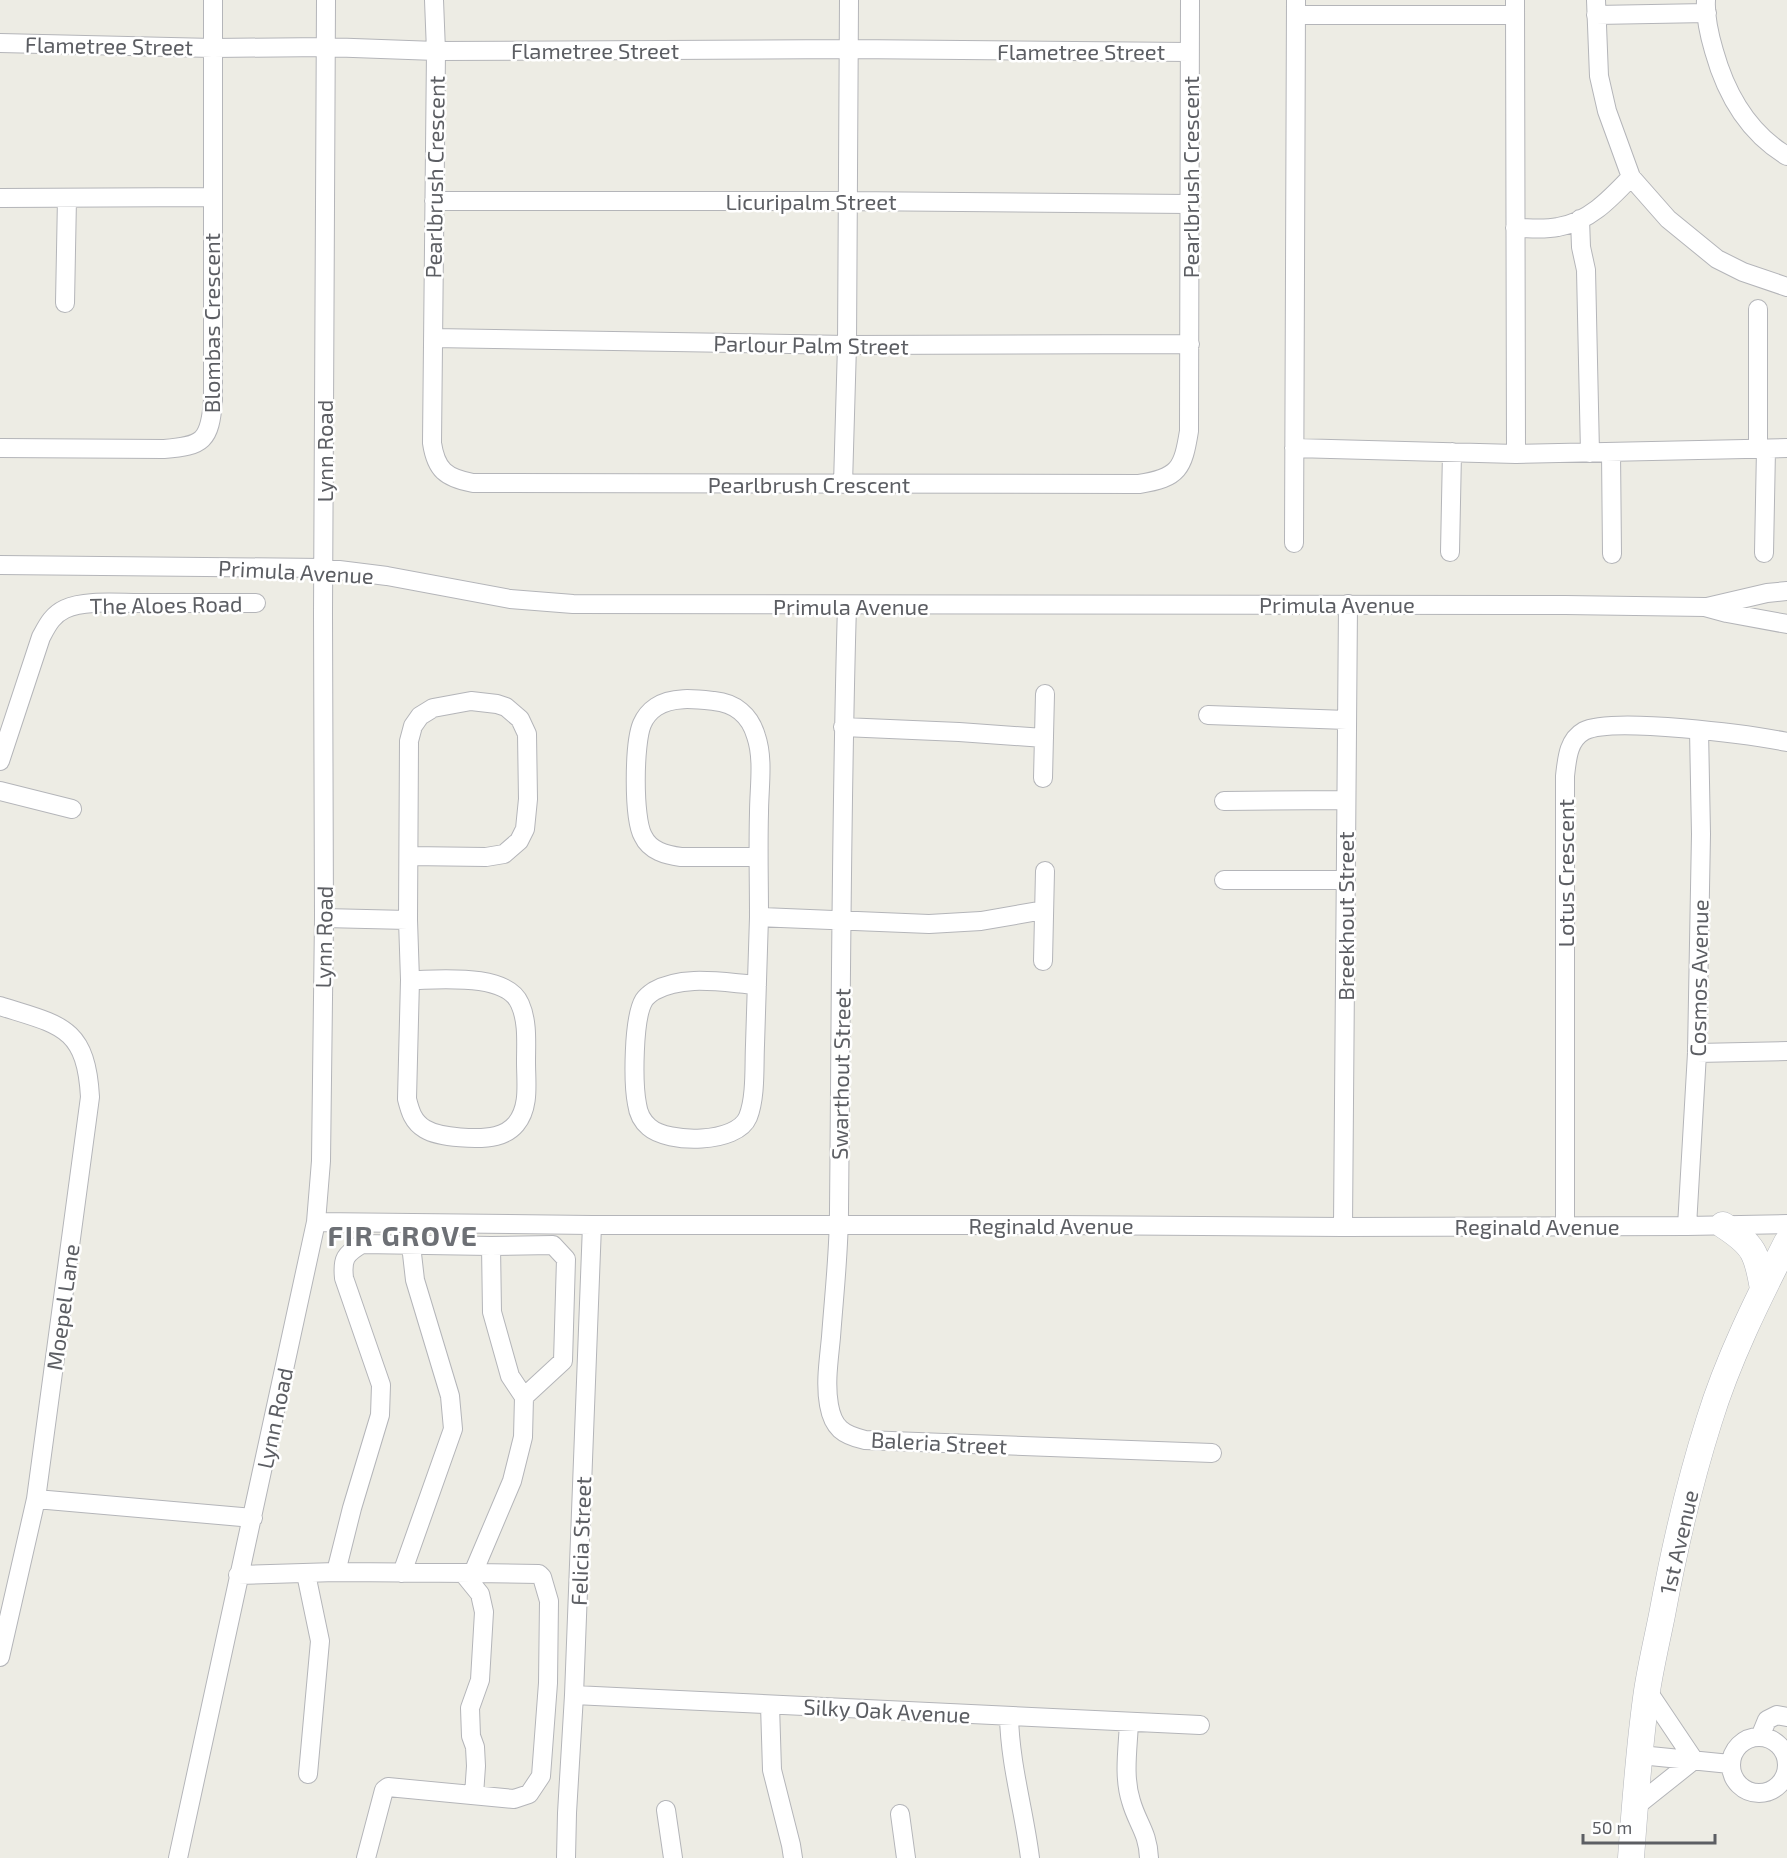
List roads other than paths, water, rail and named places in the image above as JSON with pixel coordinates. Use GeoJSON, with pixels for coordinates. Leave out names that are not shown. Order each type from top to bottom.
{"type":"FeatureCollection","features":[{"type":"Feature","properties":{"kind":"street","name":"Blombas Crescent"},"geometry":{"type":"LineString","coordinates":[[0,448],[164,449],[195,445],[206,435],[212,421],[213,400],[213,0]]}},
{"type":"Feature","properties":{"kind":"street","name":"Lynn Road"},"geometry":{"type":"LineString","coordinates":[[178,1858],[316,1222],[321,1161],[324,918],[326,0]]}},
{"type":"Feature","properties":{"kind":"street","name":"Pearlbrush Crescent"},"geometry":{"type":"LineString","coordinates":[[435,0],[433,453],[435,461],[442,470],[458,480],[473,483],[843,484],[1139,484],[1155,482],[1168,477],[1180,467],[1189,431],[1190,0]]}},
{"type":"Feature","properties":{"kind":"street"},"geometry":{"type":"LineString","coordinates":[[843,484],[847,345],[849,0]]}},
{"type":"Feature","properties":{"kind":"street"},"geometry":{"type":"LineString","coordinates":[[1787,156],[1756,132],[1742,116],[1730,96],[1720,74],[1708,31],[1706,7],[1596,7],[1599,76],[1607,111],[1631,177],[1668,219],[1717,260],[1743,272],[1787,287]]}},
{"type":"Feature","properties":{"kind":"street"},"geometry":{"type":"LineString","coordinates":[[1294,543],[1296,8],[1515,8],[1516,454]]}},
{"type":"Feature","properties":{"kind":"street","name":"Flametree Street"},"geometry":{"type":"LineString","coordinates":[[0,43],[213,48],[326,47],[436,51],[850,49],[1190,52]]}},
{"type":"Feature","properties":{"kind":"street"},"geometry":{"type":"LineString","coordinates":[[1515,228],[1560,227],[1580,219],[1603,207],[1631,177]]}},
{"type":"Feature","properties":{"kind":"street"},"geometry":{"type":"LineString","coordinates":[[0,198],[212,197]]}},
{"type":"Feature","properties":{"kind":"street"},"geometry":{"type":"LineString","coordinates":[[65,303],[67,198]]}},
{"type":"Feature","properties":{"kind":"street","name":"Licuripalm Street"},"geometry":{"type":"LineString","coordinates":[[434,201],[1189,204]]}},
{"type":"Feature","properties":{"kind":"street"},"geometry":{"type":"LineString","coordinates":[[1580,219],[1581,246],[1586,270],[1590,453]]}},
{"type":"Feature","properties":{"kind":"street"},"geometry":{"type":"LineString","coordinates":[[1758,309],[1764,553]]}},
{"type":"Feature","properties":{"kind":"street","name":"Parlour Palm Street"},"geometry":{"type":"LineString","coordinates":[[432,338],[847,345],[1190,344]]}},
{"type":"Feature","properties":{"kind":"street"},"geometry":{"type":"LineString","coordinates":[[1294,448],[1516,454],[1787,448]]}},
{"type":"Feature","properties":{"kind":"street"},"geometry":{"type":"LineString","coordinates":[[1450,552],[1452,452]]}},
{"type":"Feature","properties":{"kind":"street"},"geometry":{"type":"LineString","coordinates":[[1611,452],[1612,554]]}},
{"type":"Feature","properties":{"kind":"street","name":"Primula Avenue"},"geometry":{"type":"LineString","coordinates":[[0,565],[323,568],[387,576],[510,599],[573,604],[847,606],[1348,604],[1705,607],[1787,591]]}},
{"type":"Feature","properties":{"kind":"street","name":"The Aloes Road"},"geometry":{"type":"LineString","coordinates":[[0,760],[41,637],[48,622],[65,609],[109,603],[256,603]]}},
{"type":"Feature","properties":{"kind":"street","name":"Breekhout Street"},"geometry":{"type":"LineString","coordinates":[[1343,1227],[1348,604]]}},
{"type":"Feature","properties":{"kind":"street","name":"Swarthout Street"},"geometry":{"type":"LineString","coordinates":[[839,1226],[843,728],[847,606]]}},
{"type":"Feature","properties":{"kind":"street","name":"Primula Avenue"},"geometry":{"type":"LineString","coordinates":[[1705,607],[1787,624]]}},
{"type":"Feature","properties":{"kind":"street"},"geometry":{"type":"LineString","coordinates":[[1043,778],[1045,694]]}},
{"type":"Feature","properties":{"kind":"street"},"geometry":{"type":"LineString","coordinates":[[757,985],[708,982],[675,983],[651,992],[644,1000],[638,1018],[635,1076],[637,1105],[641,1118],[649,1128],[670,1137],[698,1138],[719,1136],[735,1131],[747,1119],[754,1078],[757,985],[759,917],[760,758],[752,723],[745,714],[733,706],[719,702],[680,700],[657,706],[642,724],[639,736],[636,791],[637,815],[643,838],[650,846],[669,856],[758,857]]}},
{"type":"Feature","properties":{"kind":"street"},"geometry":{"type":"LineString","coordinates":[[409,856],[495,856],[510,850],[519,841],[525,829],[528,800],[527,734],[520,719],[506,707],[471,701],[448,704],[426,711],[413,726],[409,741],[408,920],[410,980],[407,1099],[410,1113],[423,1129],[443,1136],[489,1137],[509,1130],[519,1119],[526,1100],[526,1025],[520,1002],[509,991],[486,982],[410,980]]}},
{"type":"Feature","properties":{"kind":"street"},"geometry":{"type":"LineString","coordinates":[[1208,715],[1347,720]]}},
{"type":"Feature","properties":{"kind":"street","name":"Lotus Crescent"},"geometry":{"type":"LineString","coordinates":[[1565,1225],[1565,776],[1570,746],[1585,731],[1629,725],[1699,730],[1787,742]]}},
{"type":"Feature","properties":{"kind":"street"},"geometry":{"type":"LineString","coordinates":[[843,728],[1044,738]]}},
{"type":"Feature","properties":{"kind":"street","name":"Cosmos Avenue"},"geometry":{"type":"LineString","coordinates":[[1687,1226],[1697,1053],[1701,834],[1699,730]]}},
{"type":"Feature","properties":{"kind":"street"},"geometry":{"type":"LineString","coordinates":[[0,791],[72,808]]}},
{"type":"Feature","properties":{"kind":"street"},"geometry":{"type":"LineString","coordinates":[[1224,801],[1346,800]]}},
{"type":"Feature","properties":{"kind":"street"},"geometry":{"type":"LineString","coordinates":[[1044,961],[1045,871]]}},
{"type":"Feature","properties":{"kind":"street"},"geometry":{"type":"LineString","coordinates":[[1224,880],[1346,880]]}},
{"type":"Feature","properties":{"kind":"street"},"geometry":{"type":"LineString","coordinates":[[759,917],[929,924],[981,921],[1044,910]]}},
{"type":"Feature","properties":{"kind":"street"},"geometry":{"type":"LineString","coordinates":[[324,918],[408,920]]}},
{"type":"Feature","properties":{"kind":"street","name":"Moepel Lane"},"geometry":{"type":"LineString","coordinates":[[0,1006],[50,1022],[67,1032],[77,1042],[85,1058],[90,1097],[36,1499],[0,1657]]}},
{"type":"Feature","properties":{"kind":"street"},"geometry":{"type":"LineString","coordinates":[[1697,1053],[1787,1051]]}},
{"type":"Feature","properties":{"kind":"street","name":"Reginald Avenue"},"geometry":{"type":"LineString","coordinates":[[316,1222],[1343,1227],[1787,1224]]}},
{"type":"Feature","properties":{"kind":"street","name":"Felicia Street"},"geometry":{"type":"LineString","coordinates":[[566,1858],[592,1225]]}},
{"type":"Feature","properties":{"kind":"street"},"geometry":{"type":"LineString","coordinates":[[1723,1225],[1744,1240],[1755,1253],[1763,1289]]}},
{"type":"Feature","properties":{"kind":"street","name":"Baleria Street"},"geometry":{"type":"LineString","coordinates":[[839,1226],[828,1372],[828,1404],[838,1427],[844,1433],[865,1440],[1212,1453]]}},
{"type":"Feature","properties":{"kind":"street","name":"1st Avenue"},"geometry":{"type":"LineString","coordinates":[[1631,1858],[1647,1690],[1673,1558],[1709,1419],[1763,1289],[1787,1242]]}},
{"type":"Feature","properties":{"kind":"street"},"geometry":{"type":"LineString","coordinates":[[336,1572],[352,1508],[380,1415],[381,1385],[344,1278],[343,1265],[351,1250],[362,1244],[553,1245],[566,1259],[564,1361],[524,1397]]}},
{"type":"Feature","properties":{"kind":"street"},"geometry":{"type":"LineString","coordinates":[[402,1572],[453,1429],[450,1396],[415,1280],[411,1245]]}},
{"type":"Feature","properties":{"kind":"street"},"geometry":{"type":"LineString","coordinates":[[468,1573],[512,1481],[523,1437],[524,1397],[510,1376],[492,1312],[491,1246]]}},
{"type":"Feature","properties":{"kind":"street"},"geometry":{"type":"LineString","coordinates":[[36,1499],[252,1518]]}},
{"type":"Feature","properties":{"kind":"street"},"geometry":{"type":"LineString","coordinates":[[238,1575],[402,1572],[539,1574],[542,1577],[549,1600],[548,1683],[540,1776],[529,1794],[514,1799],[388,1787],[384,1790],[366,1858]]}},
{"type":"Feature","properties":{"kind":"street"},"geometry":{"type":"LineString","coordinates":[[468,1573],[480,1594],[484,1612],[480,1680],[470,1708],[471,1736],[475,1747],[476,1766],[474,1795]]}},
{"type":"Feature","properties":{"kind":"street"},"geometry":{"type":"LineString","coordinates":[[306,1574],[320,1641],[308,1773]]}},
{"type":"Feature","properties":{"kind":"street"},"geometry":{"type":"LineString","coordinates":[[1647,1690],[1694,1760]]}},
{"type":"Feature","properties":{"kind":"street","name":"Silky Oak Avenue"},"geometry":{"type":"LineString","coordinates":[[574,1695],[1200,1725]]}},
{"type":"Feature","properties":{"kind":"street"},"geometry":{"type":"LineString","coordinates":[[770,1705],[772,1770],[793,1858]]}},
{"type":"Feature","properties":{"kind":"street"},"geometry":{"type":"LineString","coordinates":[[1760,1737],[1767,1720],[1777,1715],[1787,1717]]}},
{"type":"Feature","properties":{"kind":"street"},"geometry":{"type":"LineString","coordinates":[[1009,1716],[1014,1775],[1030,1858]]}},
{"type":"Feature","properties":{"kind":"street"},"geometry":{"type":"LineString","coordinates":[[1129,1722],[1128,1786],[1133,1808],[1147,1837],[1149,1858]]}},
{"type":"Feature","properties":{"kind":"street"},"geometry":{"type":"LineString","coordinates":[[1760,1737],[1768,1738],[1782,1749],[1787,1766],[1781,1783],[1774,1789],[1758,1794],[1749,1792],[1735,1781],[1730,1764],[1736,1747],[1751,1738],[1760,1737]]}},
{"type":"Feature","properties":{"kind":"street"},"geometry":{"type":"LineString","coordinates":[[1640,1755],[1730,1764]]}},
{"type":"Feature","properties":{"kind":"street"},"geometry":{"type":"LineString","coordinates":[[1635,1807],[1694,1760]]}},
{"type":"Feature","properties":{"kind":"street"},"geometry":{"type":"LineString","coordinates":[[666,1810],[673,1858]]}},
{"type":"Feature","properties":{"kind":"street"},"geometry":{"type":"LineString","coordinates":[[900,1814],[906,1858]]}},
{"type":"Feature","properties":{"kind":"district","name":"FIR GROVE"},"geometry":{"type":"Point","coordinates":[403,1235]}}]}
